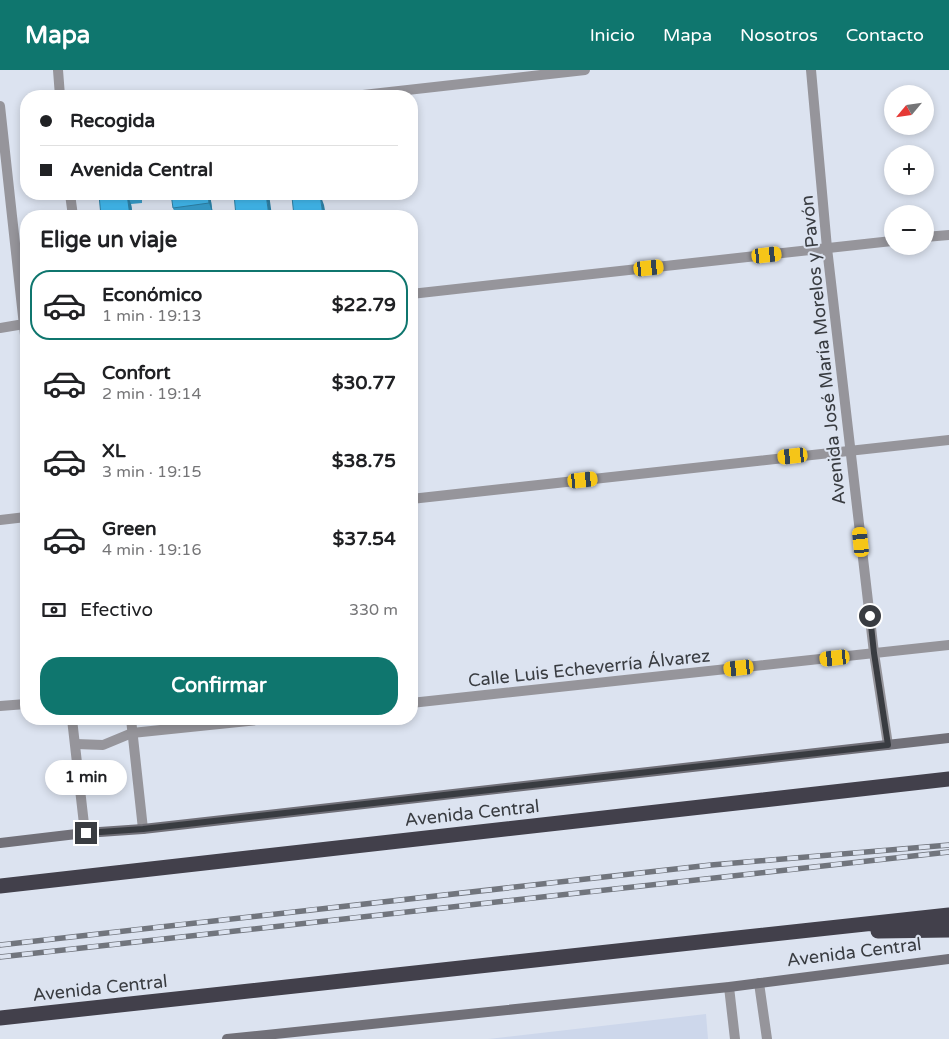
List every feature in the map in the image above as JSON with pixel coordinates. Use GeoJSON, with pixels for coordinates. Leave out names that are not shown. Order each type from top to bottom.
{"type":"FeatureCollection","features":[{"type":"Feature","properties":{"kind":"highway"},"geometry":{"type":"LineString","coordinates":[[905,783],[949,771]]}},
{"type":"Feature","properties":{"kind":"highway","name":"Avenida Central"},"geometry":{"type":"LineString","coordinates":[[0,886],[949,779]]}},
{"type":"Feature","properties":{"kind":"highway"},"geometry":{"type":"LineString","coordinates":[[0,878],[28,883]]}},
{"type":"Feature","properties":{"kind":"highway","name":"Avenida Central"},"geometry":{"type":"LineString","coordinates":[[0,1018],[949,915]]}},
{"type":"Feature","properties":{"kind":"highway"},"geometry":{"type":"LineString","coordinates":[[776,934],[949,930]]}},
{"type":"Feature","properties":{"kind":"main road","name":"Avenida Central"},"geometry":{"type":"LineString","coordinates":[[0,843],[86,833],[143,829],[949,738]]}},
{"type":"Feature","properties":{"kind":"main road","name":"Avenida Central"},"geometry":{"type":"LineString","coordinates":[[227,1039],[728,987],[949,959]]}},
{"type":"Feature","properties":{"kind":"street"},"geometry":{"type":"LineString","coordinates":[[58,70],[60,90]]}},
{"type":"Feature","properties":{"kind":"street"},"geometry":{"type":"LineString","coordinates":[[407,90],[585,70]]}},
{"type":"Feature","properties":{"kind":"street","name":"Avenida José María Morelos y Pavón"},"geometry":{"type":"LineString","coordinates":[[811,70],[827,248],[850,450],[874,653],[888,745]]}},
{"type":"Feature","properties":{"kind":"street"},"geometry":{"type":"LineString","coordinates":[[0,106],[1,136],[20,291]]}},
{"type":"Feature","properties":{"kind":"street"},"geometry":{"type":"LineString","coordinates":[[934,237],[949,235]]}},
{"type":"Feature","properties":{"kind":"street"},"geometry":{"type":"LineString","coordinates":[[418,293],[884,242]]}},
{"type":"Feature","properties":{"kind":"street"},"geometry":{"type":"LineString","coordinates":[[0,328],[20,325]]}},
{"type":"Feature","properties":{"kind":"street"},"geometry":{"type":"LineString","coordinates":[[418,498],[949,440]]}},
{"type":"Feature","properties":{"kind":"street"},"geometry":{"type":"LineString","coordinates":[[0,520],[20,518]]}},
{"type":"Feature","properties":{"kind":"street","name":"Calle Luis Echeverría Álvarez"},"geometry":{"type":"LineString","coordinates":[[418,702],[949,645]]}},
{"type":"Feature","properties":{"kind":"street"},"geometry":{"type":"LineString","coordinates":[[0,706],[20,704]]}},
{"type":"Feature","properties":{"kind":"street"},"geometry":{"type":"LineString","coordinates":[[73,725],[86,833]]}},
{"type":"Feature","properties":{"kind":"street"},"geometry":{"type":"LineString","coordinates":[[131,725],[143,829]]}},
{"type":"Feature","properties":{"kind":"street"},"geometry":{"type":"LineString","coordinates":[[76,744],[104,745],[132,733],[209,725]]}},
{"type":"Feature","properties":{"kind":"street"},"geometry":{"type":"LineString","coordinates":[[759,983],[767,1039]]}},
{"type":"Feature","properties":{"kind":"street"},"geometry":{"type":"LineString","coordinates":[[728,987],[734,1039]]}},
{"type":"Feature","properties":{"kind":"shaded area"},"geometry":{"type":"Polygon","coordinates":[[[706,1014],[708,1039],[488,1039],[706,1014]]]}},
{"type":"Feature","properties":{"kind":"building"},"geometry":{"type":"Polygon","coordinates":[[[99,200],[128,200],[129,210],[100,210],[99,200]]]}},
{"type":"Feature","properties":{"kind":"building"},"geometry":{"type":"Polygon","coordinates":[[[172,200],[209,200],[209,203],[173,208],[172,200]]]}},
{"type":"Feature","properties":{"kind":"building"},"geometry":{"type":"Polygon","coordinates":[[[235,200],[267,200],[268,210],[235,210],[235,200]]]}},
{"type":"Feature","properties":{"kind":"building"},"geometry":{"type":"Polygon","coordinates":[[[292,200],[321,200],[322,210],[293,210],[292,200]]]}},
{"type":"Feature","properties":{"kind":"railway"},"geometry":{"type":"LineString","coordinates":[[0,945],[711,865],[949,845]]}},
{"type":"Feature","properties":{"kind":"railway"},"geometry":{"type":"LineString","coordinates":[[0,957],[949,852]]}},
{"type":"Feature","properties":{"kind":"route"},"geometry":{"type":"LineString","coordinates":[[86,833],[143,829],[888,745],[870,616]]}}]}
